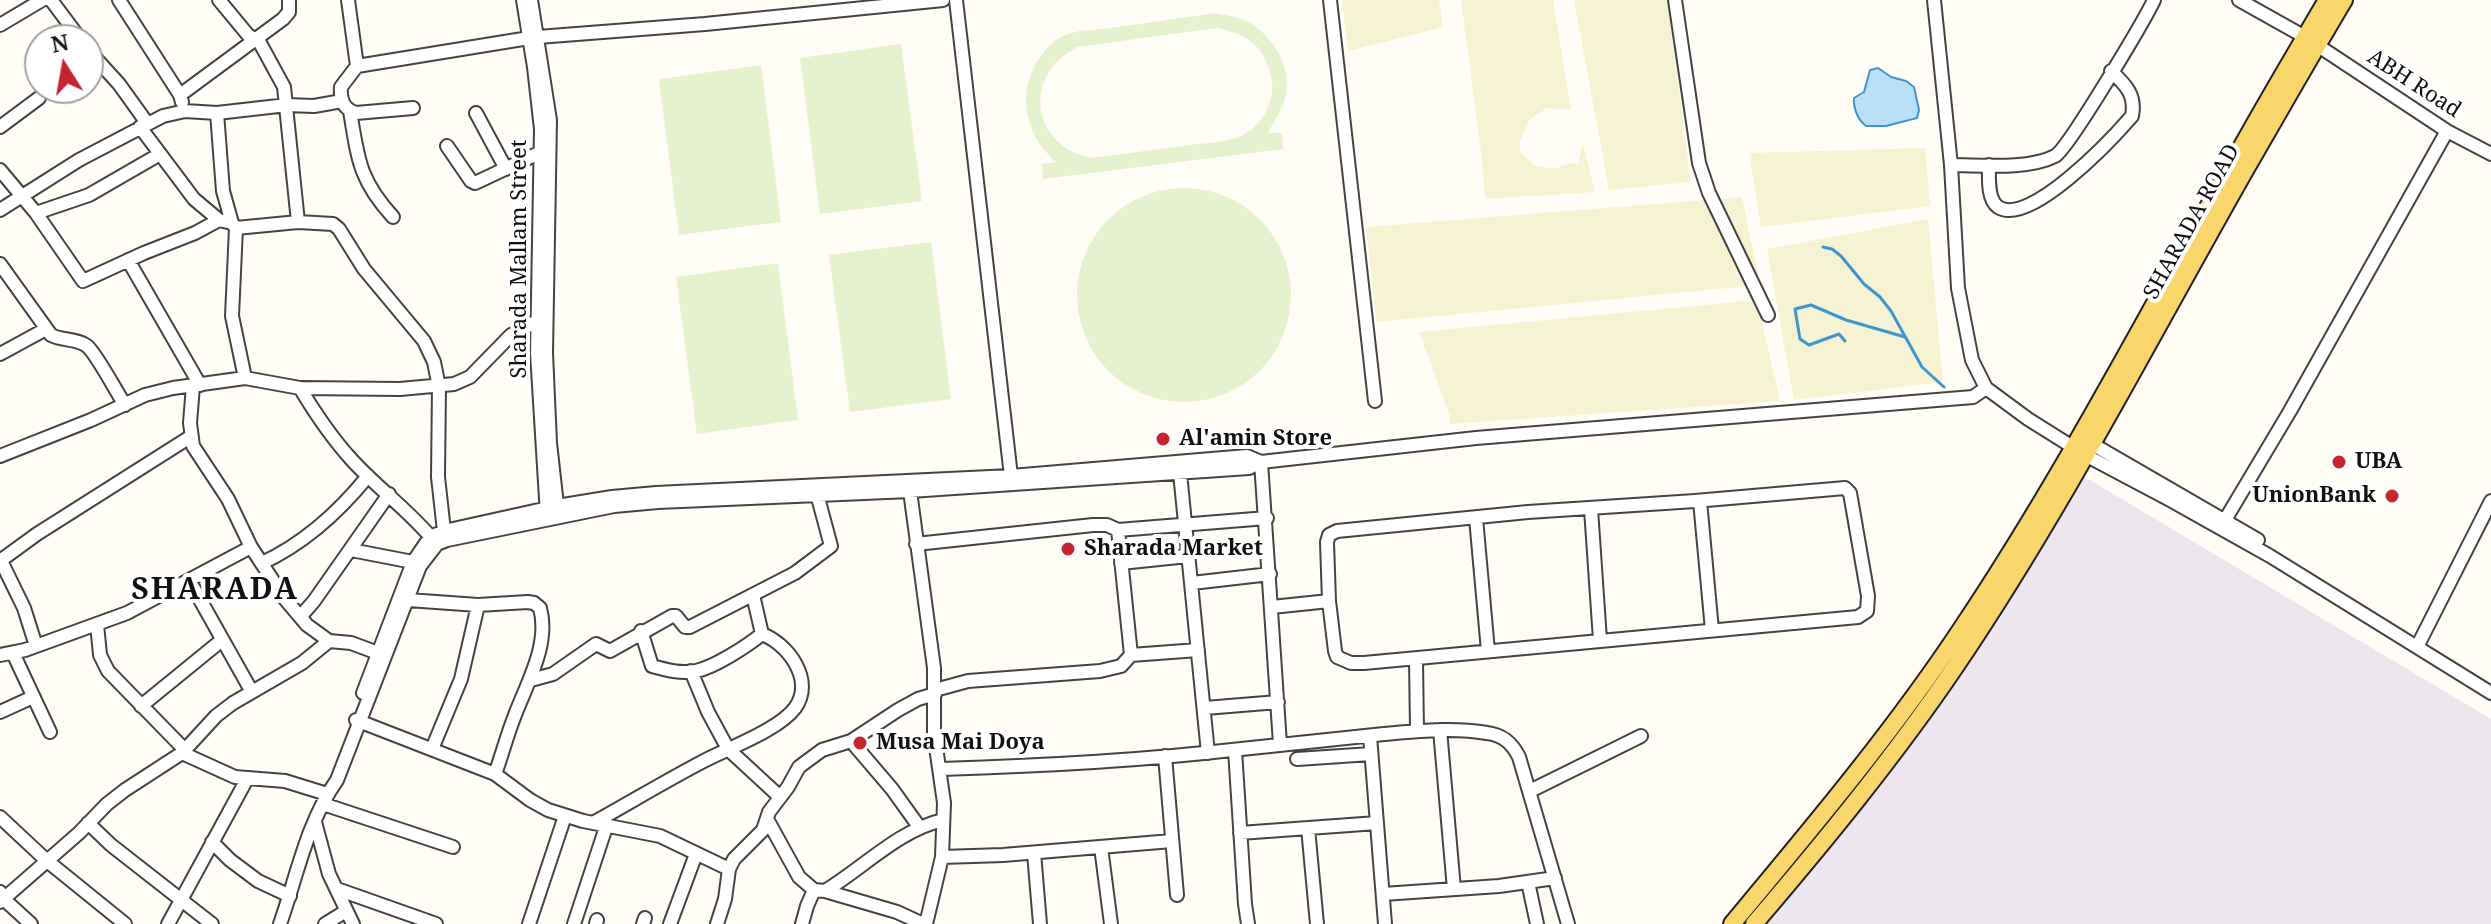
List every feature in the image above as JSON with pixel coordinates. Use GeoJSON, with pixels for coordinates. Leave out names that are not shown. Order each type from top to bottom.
{"type":"FeatureCollection","features":[{"type":"Feature","properties":{"kind":"main road"},"geometry":{"type":"LineString","coordinates":[[2321,24],[2327,0]]}},
{"type":"Feature","properties":{"kind":"main road"},"geometry":{"type":"LineString","coordinates":[[1754,924],[1885,763],[1954,668],[2008,586],[2159,312],[2230,166],[2321,24],[2344,0]]}},
{"type":"Feature","properties":{"kind":"main road"},"geometry":{"type":"LineString","coordinates":[[1732,924],[1877,746],[1933,670],[2028,526],[2078,457]]}},
{"type":"Feature","properties":{"kind":"street"},"geometry":{"type":"LineString","coordinates":[[0,25],[42,0]]}},
{"type":"Feature","properties":{"kind":"street"},"geometry":{"type":"LineString","coordinates":[[51,0],[69,24]]}},
{"type":"Feature","properties":{"kind":"street"},"geometry":{"type":"LineString","coordinates":[[219,0],[248,35],[260,43],[282,82],[298,222]]}},
{"type":"Feature","properties":{"kind":"street"},"geometry":{"type":"LineString","coordinates":[[180,95],[286,16],[289,0]]}},
{"type":"Feature","properties":{"kind":"street"},"geometry":{"type":"LineString","coordinates":[[348,0],[357,66]]}},
{"type":"Feature","properties":{"kind":"street","name":"Sharada Mallam Street"},"geometry":{"type":"LineString","coordinates":[[523,0],[534,37],[550,120],[546,353],[552,513]]}},
{"type":"Feature","properties":{"kind":"street","name":"Sharada Mallam Street"},"geometry":{"type":"LineString","coordinates":[[531,0],[541,129],[537,353],[552,513]]}},
{"type":"Feature","properties":{"kind":"street"},"geometry":{"type":"LineString","coordinates":[[393,217],[373,194],[359,163],[341,87],[357,66],[534,37],[765,19],[943,0]]}},
{"type":"Feature","properties":{"kind":"street"},"geometry":{"type":"LineString","coordinates":[[956,0],[1011,476]]}},
{"type":"Feature","properties":{"kind":"street"},"geometry":{"type":"LineString","coordinates":[[1330,0],[1375,401]]}},
{"type":"Feature","properties":{"kind":"street"},"geometry":{"type":"LineString","coordinates":[[1675,0],[1699,163],[1709,193],[1768,315]]}},
{"type":"Feature","properties":{"kind":"street"},"geometry":{"type":"LineString","coordinates":[[1934,0],[1951,165],[1958,288],[1979,393]]}},
{"type":"Feature","properties":{"kind":"street"},"geometry":{"type":"LineString","coordinates":[[1951,165],[2037,162],[2058,155],[2154,0]]}},
{"type":"Feature","properties":{"kind":"street","name":"ABH Road"},"geometry":{"type":"LineString","coordinates":[[2239,0],[2311,41],[2447,131],[2491,154]]}},
{"type":"Feature","properties":{"kind":"street"},"geometry":{"type":"LineString","coordinates":[[120,1],[180,95],[185,111]]}},
{"type":"Feature","properties":{"kind":"street"},"geometry":{"type":"LineString","coordinates":[[104,68],[119,84],[160,154],[194,199],[229,224]]}},
{"type":"Feature","properties":{"kind":"street"},"geometry":{"type":"LineString","coordinates":[[1989,165],[1990,194],[1998,207],[2008,209],[2028,206],[2086,164],[2132,116],[2132,95],[2111,71]]}},
{"type":"Feature","properties":{"kind":"street"},"geometry":{"type":"LineString","coordinates":[[0,127],[31,104]]}},
{"type":"Feature","properties":{"kind":"street"},"geometry":{"type":"LineString","coordinates":[[0,210],[144,125],[173,112],[217,113],[287,105],[346,106],[356,113],[413,108]]}},
{"type":"Feature","properties":{"kind":"street"},"geometry":{"type":"LineString","coordinates":[[217,113],[223,191],[229,224],[232,316],[245,378]]}},
{"type":"Feature","properties":{"kind":"street"},"geometry":{"type":"LineString","coordinates":[[476,113],[506,169]]}},
{"type":"Feature","properties":{"kind":"street"},"geometry":{"type":"LineString","coordinates":[[2225,520],[2290,411],[2447,131]]}},
{"type":"Feature","properties":{"kind":"street"},"geometry":{"type":"LineString","coordinates":[[447,146],[475,183],[541,152]]}},
{"type":"Feature","properties":{"kind":"street"},"geometry":{"type":"LineString","coordinates":[[36,213],[89,195],[160,154]]}},
{"type":"Feature","properties":{"kind":"street"},"geometry":{"type":"LineString","coordinates":[[0,170],[36,213],[83,281],[195,233],[229,224],[327,223],[339,229],[364,269],[426,345],[434,362],[439,387],[438,477],[444,531]]}},
{"type":"Feature","properties":{"kind":"street"},"geometry":{"type":"LineString","coordinates":[[128,260],[196,385],[190,437],[237,515],[251,547],[285,599],[315,632],[329,641],[351,643],[378,653]]}},
{"type":"Feature","properties":{"kind":"street"},"geometry":{"type":"LineString","coordinates":[[0,264],[46,329],[58,339],[88,347],[125,405]]}},
{"type":"Feature","properties":{"kind":"street"},"geometry":{"type":"LineString","coordinates":[[0,456],[160,390],[245,378],[300,388],[381,390],[439,387],[470,377],[511,335],[537,321]]}},
{"type":"Feature","properties":{"kind":"street"},"geometry":{"type":"LineString","coordinates":[[0,354],[46,329]]}},
{"type":"Feature","properties":{"kind":"street"},"geometry":{"type":"LineString","coordinates":[[300,388],[331,436],[434,540],[447,540],[612,497],[1011,476],[1247,456],[1261,462]]}},
{"type":"Feature","properties":{"kind":"street"},"geometry":{"type":"LineString","coordinates":[[280,924],[301,854],[326,796],[337,780],[378,653],[413,562],[444,531],[614,506],[910,491],[1249,468],[1261,462],[1476,438],[1979,393],[2028,419],[2078,457],[2161,495],[2491,684]]}},
{"type":"Feature","properties":{"kind":"street"},"geometry":{"type":"LineString","coordinates":[[36,646],[24,608],[0,561],[190,437]]}},
{"type":"Feature","properties":{"kind":"street"},"geometry":{"type":"LineString","coordinates":[[2078,457],[2225,520],[2419,643],[2491,693]]}},
{"type":"Feature","properties":{"kind":"street"},"geometry":{"type":"LineString","coordinates":[[1261,462],[1280,744]]}},
{"type":"Feature","properties":{"kind":"street"},"geometry":{"type":"LineString","coordinates":[[1180,473],[1208,753]]}},
{"type":"Feature","properties":{"kind":"street"},"geometry":{"type":"LineString","coordinates":[[262,563],[322,526],[368,476]]}},
{"type":"Feature","properties":{"kind":"street"},"geometry":{"type":"LineString","coordinates":[[1847,488],[1861,548],[1868,596],[1867,611],[1858,617],[1364,663],[1340,659],[1335,651],[1327,542],[1332,533],[1355,528],[1700,501],[1847,488]]}},
{"type":"Feature","properties":{"kind":"street"},"geometry":{"type":"LineString","coordinates":[[767,819],[799,877],[820,890],[897,912],[924,924],[942,857],[943,820],[941,769],[934,733],[931,639],[910,491]]}},
{"type":"Feature","properties":{"kind":"street"},"geometry":{"type":"LineString","coordinates":[[301,616],[389,494]]}},
{"type":"Feature","properties":{"kind":"street"},"geometry":{"type":"LineString","coordinates":[[531,680],[553,674],[596,644],[610,651],[672,616],[676,616],[685,627],[690,627],[795,573],[830,548],[817,494]]}},
{"type":"Feature","properties":{"kind":"street"},"geometry":{"type":"LineString","coordinates":[[1700,501],[1712,630]]}},
{"type":"Feature","properties":{"kind":"street"},"geometry":{"type":"LineString","coordinates":[[2419,643],[2491,501]]}},
{"type":"Feature","properties":{"kind":"street"},"geometry":{"type":"LineString","coordinates":[[1591,509],[1600,640]]}},
{"type":"Feature","properties":{"kind":"street"},"geometry":{"type":"LineString","coordinates":[[916,544],[1093,525],[1107,525],[1118,530],[1267,518]]}},
{"type":"Feature","properties":{"kind":"street"},"geometry":{"type":"LineString","coordinates":[[1476,518],[1488,651]]}},
{"type":"Feature","properties":{"kind":"street"},"geometry":{"type":"LineString","coordinates":[[1118,530],[1131,655]]}},
{"type":"Feature","properties":{"kind":"street"},"geometry":{"type":"LineString","coordinates":[[357,720],[420,566],[434,540]]}},
{"type":"Feature","properties":{"kind":"street"},"geometry":{"type":"LineString","coordinates":[[50,732],[7,654],[127,613],[251,547]]}},
{"type":"Feature","properties":{"kind":"street"},"geometry":{"type":"LineString","coordinates":[[351,550],[413,562]]}},
{"type":"Feature","properties":{"kind":"street"},"geometry":{"type":"LineString","coordinates":[[1121,563],[1188,556]]}},
{"type":"Feature","properties":{"kind":"street"},"geometry":{"type":"LineString","coordinates":[[1192,583],[1270,574]]}},
{"type":"Feature","properties":{"kind":"street"},"geometry":{"type":"LineString","coordinates":[[189,580],[252,692]]}},
{"type":"Feature","properties":{"kind":"street"},"geometry":{"type":"LineString","coordinates":[[593,823],[779,721],[790,713],[800,699],[802,682],[794,661],[778,644],[762,634],[753,595]]}},
{"type":"Feature","properties":{"kind":"street"},"geometry":{"type":"LineString","coordinates":[[408,600],[478,605],[528,602],[540,608],[541,631],[531,680],[515,715],[495,774]]}},
{"type":"Feature","properties":{"kind":"street"},"geometry":{"type":"LineString","coordinates":[[1272,607],[1329,601]]}},
{"type":"Feature","properties":{"kind":"street"},"geometry":{"type":"LineString","coordinates":[[432,749],[461,679],[478,605]]}},
{"type":"Feature","properties":{"kind":"street"},"geometry":{"type":"LineString","coordinates":[[97,624],[104,664],[184,752],[217,770],[247,779],[285,781],[453,847]]}},
{"type":"Feature","properties":{"kind":"street"},"geometry":{"type":"LineString","coordinates":[[641,631],[652,666],[671,671],[703,669],[762,634]]}},
{"type":"Feature","properties":{"kind":"street"},"geometry":{"type":"LineString","coordinates":[[141,706],[222,640]]}},
{"type":"Feature","properties":{"kind":"street"},"geometry":{"type":"LineString","coordinates":[[31,924],[2,897],[125,790],[184,752],[216,716],[302,663],[329,641]]}},
{"type":"Feature","properties":{"kind":"street"},"geometry":{"type":"LineString","coordinates":[[717,924],[734,859],[763,830],[769,812],[805,762],[822,750],[851,741],[918,699],[968,681],[1100,671],[1121,666],[1131,655],[1198,650]]}},
{"type":"Feature","properties":{"kind":"street"},"geometry":{"type":"LineString","coordinates":[[1416,659],[1417,731]]}},
{"type":"Feature","properties":{"kind":"street"},"geometry":{"type":"LineString","coordinates":[[691,671],[728,749],[780,797]]}},
{"type":"Feature","properties":{"kind":"street"},"geometry":{"type":"LineString","coordinates":[[0,712],[33,697]]}},
{"type":"Feature","properties":{"kind":"street"},"geometry":{"type":"LineString","coordinates":[[1205,708],[1278,702]]}},
{"type":"Feature","properties":{"kind":"street"},"geometry":{"type":"LineString","coordinates":[[357,720],[495,774],[530,800],[565,816],[660,836],[729,869]]}},
{"type":"Feature","properties":{"kind":"street"},"geometry":{"type":"LineString","coordinates":[[1440,730],[1454,889]]}},
{"type":"Feature","properties":{"kind":"street"},"geometry":{"type":"LineString","coordinates":[[941,769],[1074,764],[1417,731],[1477,731],[1503,737],[1515,749],[1530,791],[1568,924]]}},
{"type":"Feature","properties":{"kind":"street"},"geometry":{"type":"LineString","coordinates":[[1370,736],[1385,924]]}},
{"type":"Feature","properties":{"kind":"street"},"geometry":{"type":"LineString","coordinates":[[1530,791],[1641,736]]}},
{"type":"Feature","properties":{"kind":"street"},"geometry":{"type":"LineString","coordinates":[[851,741],[920,828]]}},
{"type":"Feature","properties":{"kind":"street"},"geometry":{"type":"LineString","coordinates":[[1235,750],[1248,924]]}},
{"type":"Feature","properties":{"kind":"street"},"geometry":{"type":"LineString","coordinates":[[1297,759],[1371,754]]}},
{"type":"Feature","properties":{"kind":"street"},"geometry":{"type":"LineString","coordinates":[[1165,756],[1177,895]]}},
{"type":"Feature","properties":{"kind":"street"},"geometry":{"type":"LineString","coordinates":[[168,924],[247,779]]}},
{"type":"Feature","properties":{"kind":"street"},"geometry":{"type":"LineString","coordinates":[[529,924],[565,816]]}},
{"type":"Feature","properties":{"kind":"street"},"geometry":{"type":"LineString","coordinates":[[0,817],[46,860],[125,924]]}},
{"type":"Feature","properties":{"kind":"street"},"geometry":{"type":"LineString","coordinates":[[802,924],[807,906],[820,890],[920,828],[943,820]]}},
{"type":"Feature","properties":{"kind":"street"},"geometry":{"type":"LineString","coordinates":[[315,822],[329,874],[353,924]]}},
{"type":"Feature","properties":{"kind":"street"},"geometry":{"type":"LineString","coordinates":[[88,823],[111,845],[212,924]]}},
{"type":"Feature","properties":{"kind":"street"},"geometry":{"type":"LineString","coordinates":[[1240,833],[1377,823]]}},
{"type":"Feature","properties":{"kind":"street"},"geometry":{"type":"LineString","coordinates":[[574,924],[607,824]]}},
{"type":"Feature","properties":{"kind":"street"},"geometry":{"type":"LineString","coordinates":[[1308,828],[1317,924]]}},
{"type":"Feature","properties":{"kind":"street"},"geometry":{"type":"LineString","coordinates":[[942,857],[1172,841]]}},
{"type":"Feature","properties":{"kind":"street"},"geometry":{"type":"LineString","coordinates":[[212,842],[245,872],[290,896]]}},
{"type":"Feature","properties":{"kind":"street"},"geometry":{"type":"LineString","coordinates":[[1101,847],[1111,924]]}},
{"type":"Feature","properties":{"kind":"street"},"geometry":{"type":"LineString","coordinates":[[1034,853],[1040,924]]}},
{"type":"Feature","properties":{"kind":"street"},"geometry":{"type":"LineString","coordinates":[[670,924],[696,854]]}},
{"type":"Feature","properties":{"kind":"street"},"geometry":{"type":"LineString","coordinates":[[1383,894],[1555,878]]}},
{"type":"Feature","properties":{"kind":"street"},"geometry":{"type":"LineString","coordinates":[[1528,882],[1537,924]]}},
{"type":"Feature","properties":{"kind":"street"},"geometry":{"type":"LineString","coordinates":[[337,889],[436,924]]}},
{"type":"Feature","properties":{"kind":"street"},"geometry":{"type":"LineString","coordinates":[[325,924],[346,911]]}},
{"type":"Feature","properties":{"kind":"shaded area"},"geometry":{"type":"Polygon","coordinates":[[[1342,0],[1439,0],[1443,27],[1348,51],[1342,0]]]}},
{"type":"Feature","properties":{"kind":"shaded area"},"geometry":{"type":"Polygon","coordinates":[[[1461,0],[1553,0],[1571,110],[1547,108],[1530,119],[1520,141],[1520,152],[1534,165],[1553,169],[1578,164],[1583,144],[1595,192],[1485,199],[1461,0]]]}},
{"type":"Feature","properties":{"kind":"shaded area"},"geometry":{"type":"Polygon","coordinates":[[[1574,0],[1667,0],[1691,182],[1609,190],[1574,0]]]}},
{"type":"Feature","properties":{"kind":"shaded area"},"geometry":{"type":"Polygon","coordinates":[[[1925,148],[1930,206],[1761,227],[1749,153],[1925,148]]]}},
{"type":"Feature","properties":{"kind":"shaded area"},"geometry":{"type":"Polygon","coordinates":[[[1742,197],[1760,285],[1377,322],[1366,227],[1742,197]]]}},
{"type":"Feature","properties":{"kind":"shaded area"},"geometry":{"type":"Polygon","coordinates":[[[1928,219],[1943,382],[1794,400],[1767,249],[1928,219]]]}},
{"type":"Feature","properties":{"kind":"shaded area"},"geometry":{"type":"Polygon","coordinates":[[[1757,300],[1780,401],[1450,424],[1450,416],[1419,332],[1757,300]]]}},
{"type":"Feature","properties":{"kind":"shaded area"},"geometry":{"type":"Polygon","coordinates":[[[2078,473],[2491,719],[2491,924],[1745,924],[2078,473]]]}},
{"type":"Feature","properties":{"kind":"green space"},"geometry":{"type":"Polygon","coordinates":[[[1216,13],[1241,19],[1261,31],[1282,60],[1286,94],[1281,110],[1267,133],[1282,133],[1283,149],[1043,179],[1042,164],[1056,162],[1034,134],[1026,98],[1033,69],[1051,44],[1078,31],[1216,13]],[[1217,28],[1077,47],[1055,64],[1043,86],[1040,100],[1046,127],[1065,147],[1092,158],[1222,141],[1243,135],[1265,113],[1272,83],[1266,62],[1257,47],[1244,37],[1217,28]]]}},
{"type":"Feature","properties":{"kind":"green space"},"geometry":{"type":"Polygon","coordinates":[[[901,44],[922,201],[820,214],[800,58],[901,44]]]}},
{"type":"Feature","properties":{"kind":"green space"},"geometry":{"type":"Polygon","coordinates":[[[761,65],[781,222],[679,235],[659,79],[761,65]]]}},
{"type":"Feature","properties":{"kind":"green space"},"geometry":{"type":"Polygon","coordinates":[[[1184,188],[1225,196],[1260,219],[1283,254],[1291,295],[1283,336],[1260,371],[1225,394],[1184,402],[1143,394],[1108,371],[1085,336],[1077,295],[1085,254],[1108,219],[1143,196],[1184,188]]]}},
{"type":"Feature","properties":{"kind":"green space"},"geometry":{"type":"Polygon","coordinates":[[[931,242],[951,399],[850,412],[829,255],[931,242]]]}},
{"type":"Feature","properties":{"kind":"green space"},"geometry":{"type":"Polygon","coordinates":[[[778,263],[798,420],[697,434],[676,277],[778,263]]]}},
{"type":"Feature","properties":{"kind":"water"},"geometry":{"type":"Polygon","coordinates":[[[1878,68],[1914,87],[1919,110],[1917,118],[1886,126],[1866,126],[1861,120],[1855,110],[1854,98],[1864,92],[1870,70],[1878,68]]]}},
{"type":"Feature","properties":{"kind":"waterway"},"geometry":{"type":"LineString","coordinates":[[1823,247],[1841,256],[1864,284],[1880,297],[1922,367],[1944,387]]}},
{"type":"Feature","properties":{"kind":"waterway"},"geometry":{"type":"LineString","coordinates":[[1845,341],[1839,334],[1809,345],[1800,339],[1795,309],[1811,305],[1846,320],[1905,337]]}},
{"type":"Feature","properties":{"kind":"place","name":"Al'amin Store"},"geometry":{"type":"Point","coordinates":[1163,439]}},
{"type":"Feature","properties":{"kind":"place","name":"UBA"},"geometry":{"type":"Point","coordinates":[2339,462]}},
{"type":"Feature","properties":{"kind":"place","name":"UnionBank"},"geometry":{"type":"Point","coordinates":[2392,496]}},
{"type":"Feature","properties":{"kind":"place","name":"Sharada Market"},"geometry":{"type":"Point","coordinates":[1068,549]}},
{"type":"Feature","properties":{"kind":"place","name":"Musa Mai Doya"},"geometry":{"type":"Point","coordinates":[860,743]}},
{"type":"Feature","properties":{"kind":"district","name":"SHARADA"},"geometry":{"type":"Point","coordinates":[215,590]}}]}
